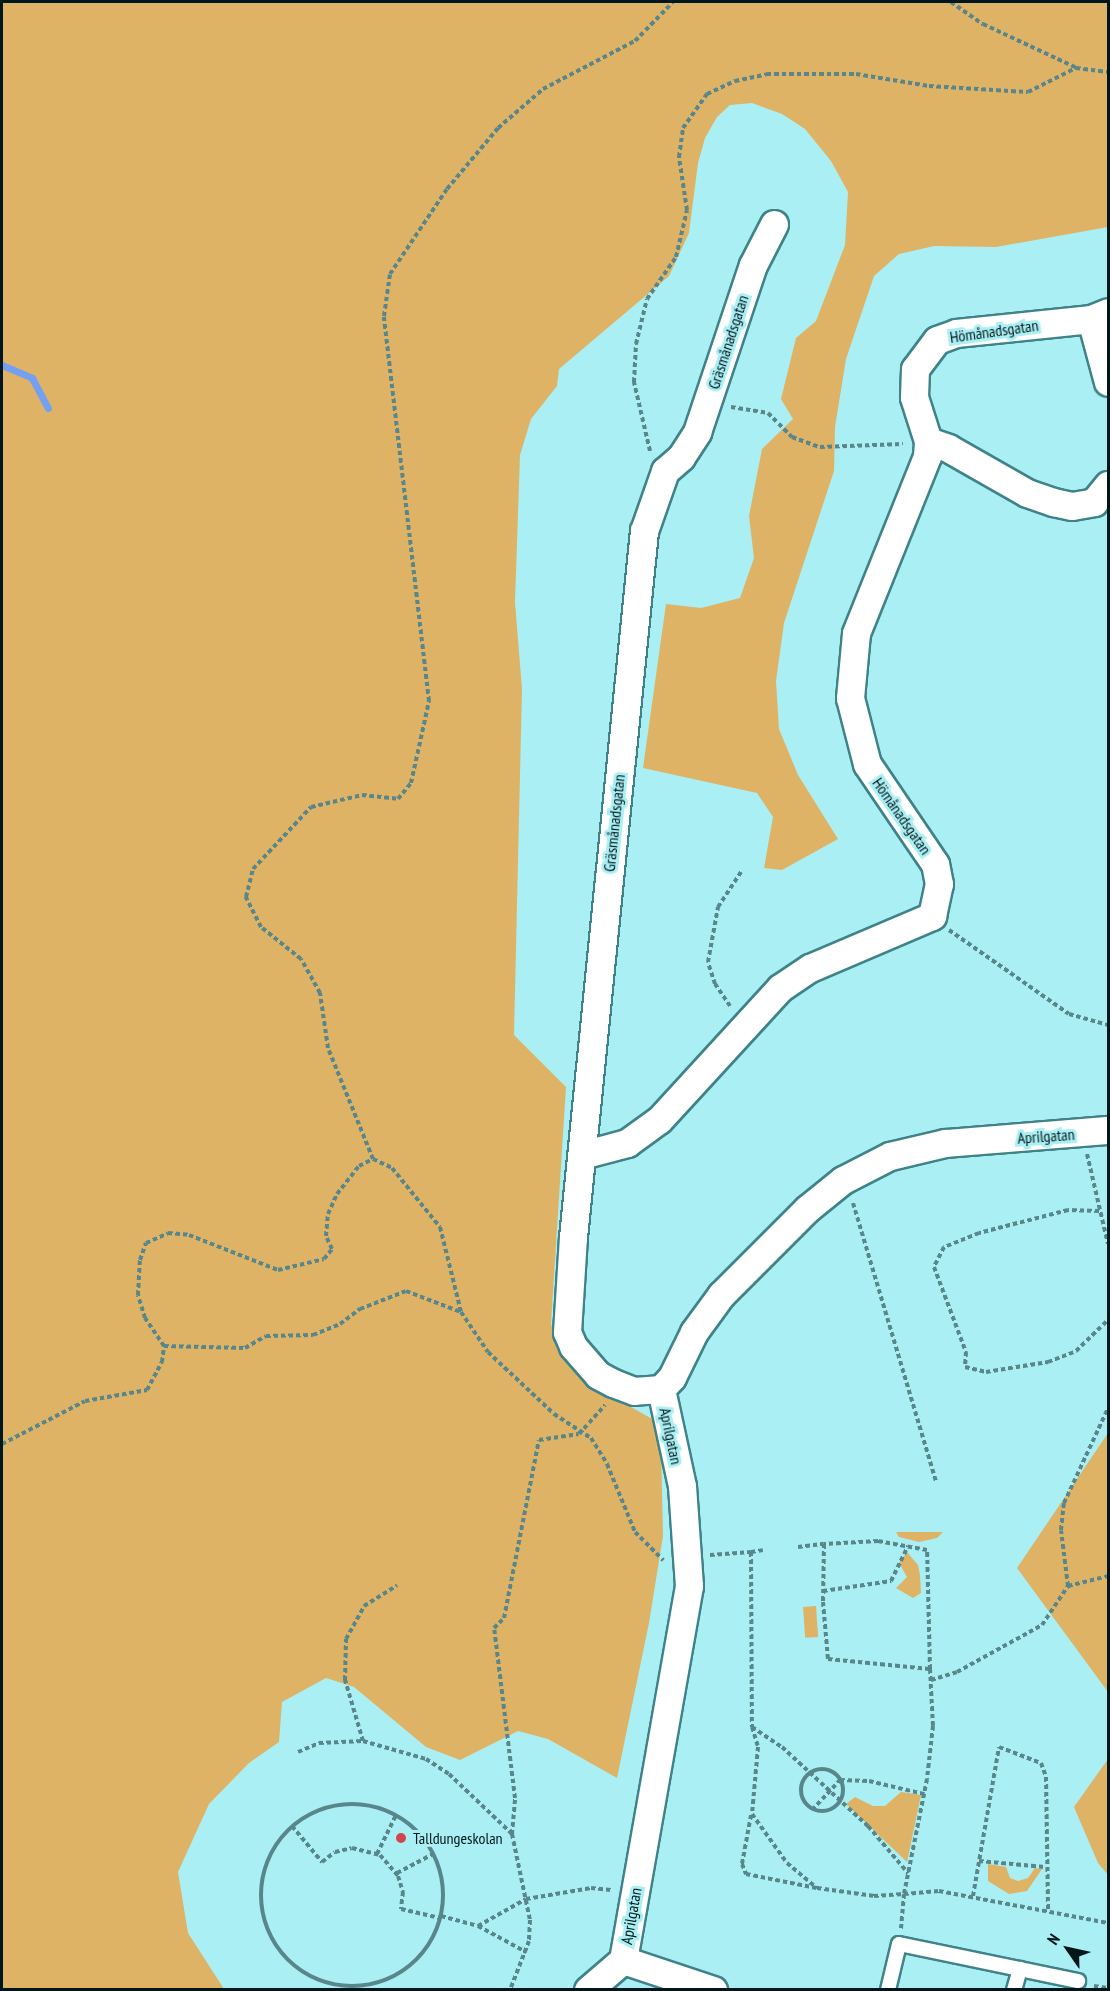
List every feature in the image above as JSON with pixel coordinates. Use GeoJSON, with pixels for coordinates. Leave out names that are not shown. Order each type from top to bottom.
{"type":"FeatureCollection","features":[{"type":"Feature","properties":{"kind":"street","name":"Gräsmånadsgatan"},"geometry":{"type":"LineString","coordinates":[[661,1389],[634,1391],[598,1375],[586,1363],[567,1332],[582,1155],[644,531],[665,471],[692,441],[709,401],[753,265],[774,224]]}},
{"type":"Feature","properties":{"kind":"street","name":"Hömånadsgatan"},"geometry":{"type":"LineString","coordinates":[[932,916],[939,884],[935,864],[867,764],[850,698],[856,633],[927,456],[928,441],[918,417],[912,382],[915,369],[937,339],[956,333],[1100,316],[1108,382]]}},
{"type":"Feature","properties":{"kind":"street"},"geometry":{"type":"LineString","coordinates":[[928,441],[948,447],[1027,493],[1053,502],[1072,506],[1094,502],[1108,485]]}},
{"type":"Feature","properties":{"kind":"street"},"geometry":{"type":"LineString","coordinates":[[582,1155],[627,1143],[659,1120],[780,988],[810,968],[932,916]]}},
{"type":"Feature","properties":{"kind":"street","name":"Aprilgatan"},"geometry":{"type":"LineString","coordinates":[[623,1960],[689,1563],[682,1486],[661,1389],[672,1377],[710,1307],[799,1217],[843,1180],[890,1156],[945,1143],[1096,1132]]}},
{"type":"Feature","properties":{"kind":"street"},"geometry":{"type":"LineString","coordinates":[[588,1989],[623,1960],[713,1989]]}},
{"type":"Feature","properties":{"kind":"lane"},"geometry":{"type":"LineString","coordinates":[[892,1988],[899,1944],[1078,1981]]}},
{"type":"Feature","properties":{"kind":"lane"},"geometry":{"type":"LineString","coordinates":[[1014,1989],[1020,1969]]}},
{"type":"Feature","properties":{"kind":"path"},"geometry":{"type":"LineString","coordinates":[[673,2],[635,41],[543,89],[498,128],[447,189],[390,274],[384,316],[429,701],[411,783],[398,799],[362,795],[311,807],[253,869],[246,897],[261,927],[301,960],[320,993],[328,1048],[373,1160],[392,1168],[440,1227],[461,1312],[488,1352],[579,1434],[591,1438],[607,1464],[635,1532],[672,1566],[763,1550]]}},
{"type":"Feature","properties":{"kind":"path"},"geometry":{"type":"LineString","coordinates":[[951,2],[983,24],[1076,68],[1108,72]]}},
{"type":"Feature","properties":{"kind":"path"},"geometry":{"type":"LineString","coordinates":[[665,471],[649,450],[633,363],[647,299],[676,257],[687,210],[679,157],[683,128],[699,101],[735,81],[767,74],[856,74],[929,86],[1028,92],[1076,68]]}},
{"type":"Feature","properties":{"kind":"path"},"geometry":{"type":"LineString","coordinates":[[709,401],[768,413],[792,437],[820,447],[867,448],[928,441]]}},
{"type":"Feature","properties":{"kind":"path"},"geometry":{"type":"LineString","coordinates":[[741,872],[718,907],[708,962],[715,984],[748,1023]]}},
{"type":"Feature","properties":{"kind":"path"},"geometry":{"type":"LineString","coordinates":[[932,916],[1069,1014],[1108,1025]]}},
{"type":"Feature","properties":{"kind":"path"},"geometry":{"type":"LineString","coordinates":[[1096,1132],[1099,1211],[1108,1244]]}},
{"type":"Feature","properties":{"kind":"path"},"geometry":{"type":"LineString","coordinates":[[2,1444],[17,1432],[67,1412],[85,1401],[147,1390],[162,1362],[164,1346],[145,1318],[138,1295],[140,1260],[146,1243],[168,1233],[189,1235],[278,1270],[324,1259],[332,1249],[326,1236],[328,1214],[337,1194],[359,1166],[373,1160]]}},
{"type":"Feature","properties":{"kind":"path"},"geometry":{"type":"LineString","coordinates":[[843,1180],[862,1224],[936,1482]]}},
{"type":"Feature","properties":{"kind":"path"},"geometry":{"type":"LineString","coordinates":[[1099,1211],[1068,1210],[979,1233],[944,1247],[934,1267],[966,1353],[965,1367],[986,1372],[1048,1362],[1076,1351],[1108,1320]]}},
{"type":"Feature","properties":{"kind":"path"},"geometry":{"type":"LineString","coordinates":[[164,1346],[245,1348],[266,1336],[313,1335],[340,1324],[360,1309],[406,1291],[461,1312]]}},
{"type":"Feature","properties":{"kind":"path"},"geometry":{"type":"LineString","coordinates":[[510,1989],[526,1952],[530,1920],[513,1834],[515,1798],[494,1628],[504,1618],[539,1440],[579,1434],[621,1386]]}},
{"type":"Feature","properties":{"kind":"path"},"geometry":{"type":"LineString","coordinates":[[931,1680],[957,1672],[1042,1625],[1068,1586],[1061,1530],[1064,1503],[1108,1408]]}},
{"type":"Feature","properties":{"kind":"path"},"geometry":{"type":"LineString","coordinates":[[798,1547],[878,1541],[927,1550],[933,1726],[924,1794],[904,1894],[899,1944]]}},
{"type":"Feature","properties":{"kind":"path"},"geometry":{"type":"LineString","coordinates":[[824,1544],[823,1591],[828,1659],[930,1669]]}},
{"type":"Feature","properties":{"kind":"path"},"geometry":{"type":"LineString","coordinates":[[823,1591],[891,1581],[908,1546]]}},
{"type":"Feature","properties":{"kind":"path"},"geometry":{"type":"LineString","coordinates":[[751,1552],[752,1727],[758,1747],[752,1814],[742,1864],[746,1874],[874,1896],[939,1891],[1108,1923]]}},
{"type":"Feature","properties":{"kind":"path"},"geometry":{"type":"LineString","coordinates":[[1068,1586],[1108,1576]]}},
{"type":"Feature","properties":{"kind":"path"},"geometry":{"type":"LineString","coordinates":[[363,1742],[345,1680],[346,1639],[364,1606],[397,1585]]}},
{"type":"Feature","properties":{"kind":"path"},"geometry":{"type":"LineString","coordinates":[[752,1727],[782,1747],[828,1793],[868,1826],[909,1874]]}},
{"type":"Feature","properties":{"kind":"path"},"geometry":{"type":"LineString","coordinates":[[298,1752],[319,1743],[363,1742],[411,1754],[438,1766],[513,1834]]}},
{"type":"Feature","properties":{"kind":"path"},"geometry":{"type":"LineString","coordinates":[[972,1896],[999,1747],[1041,1763],[1046,1777],[1049,1822],[1045,1867],[1048,1911]]}},
{"type":"Feature","properties":{"kind":"path"},"geometry":{"type":"LineString","coordinates":[[839,1803],[824,1812],[812,1809],[801,1795],[801,1783],[808,1773],[828,1769],[840,1780],[868,1780],[924,1794]]}},
{"type":"Feature","properties":{"kind":"path"},"geometry":{"type":"LineString","coordinates":[[812,1809],[840,1780]]}},
{"type":"Feature","properties":{"kind":"path"},"geometry":{"type":"LineString","coordinates":[[839,1803],[840,1780]]}},
{"type":"Feature","properties":{"kind":"path"},"geometry":{"type":"LineString","coordinates":[[347,1803],[375,1806],[396,1815],[417,1831],[434,1854],[442,1881],[440,1917],[422,1954],[388,1979],[346,1986],[306,1974],[275,1945],[261,1905],[261,1884],[268,1857],[292,1826],[319,1810],[347,1803]]}},
{"type":"Feature","properties":{"kind":"path"},"geometry":{"type":"LineString","coordinates":[[752,1814],[787,1863],[817,1888]]}},
{"type":"Feature","properties":{"kind":"path"},"geometry":{"type":"LineString","coordinates":[[377,1854],[396,1815]]}},
{"type":"Feature","properties":{"kind":"path"},"geometry":{"type":"LineString","coordinates":[[292,1826],[322,1862],[346,1849],[377,1854],[396,1873],[403,1892],[401,1909],[478,1926],[526,1952]]}},
{"type":"Feature","properties":{"kind":"path"},"geometry":{"type":"LineString","coordinates":[[396,1873],[434,1854]]}},
{"type":"Feature","properties":{"kind":"path"},"geometry":{"type":"LineString","coordinates":[[979,1861],[1045,1867]]}},
{"type":"Feature","properties":{"kind":"path"},"geometry":{"type":"LineString","coordinates":[[478,1926],[526,1899],[591,1888],[621,1892]]}},
{"type":"Feature","properties":{"kind":"shaded area"},"geometry":{"type":"Polygon","coordinates":[[[2,2],[1108,2],[1108,227],[996,247],[934,246],[899,254],[874,276],[846,359],[835,427],[834,471],[784,623],[776,681],[779,729],[798,775],[838,839],[782,870],[764,868],[773,817],[757,793],[643,768],[666,604],[701,608],[740,598],[754,558],[749,516],[762,449],[793,419],[781,399],[796,338],[816,321],[845,245],[848,192],[831,161],[805,129],[782,114],[752,103],[730,105],[717,117],[705,138],[698,163],[689,233],[669,276],[559,369],[557,386],[531,419],[520,455],[515,602],[522,689],[514,1035],[566,1087],[551,1324],[557,1345],[567,1364],[585,1381],[654,1420],[661,1444],[663,1536],[649,1623],[617,1778],[548,1739],[518,1731],[460,1760],[426,1747],[354,1687],[326,1678],[282,1702],[279,1742],[249,1763],[209,1804],[178,1872],[188,1933],[224,1989],[2,1990],[2,2]]]}},
{"type":"Feature","properties":{"kind":"shaded area"},"geometry":{"type":"Polygon","coordinates":[[[1108,1433],[1108,1692],[1017,1568],[1108,1433]]]}},
{"type":"Feature","properties":{"kind":"shaded area"},"geometry":{"type":"Polygon","coordinates":[[[896,1532],[943,1532],[937,1538],[919,1542],[899,1537],[896,1532]]]}},
{"type":"Feature","properties":{"kind":"shaded area"},"geometry":{"type":"Polygon","coordinates":[[[907,1552],[918,1565],[920,1575],[921,1593],[913,1598],[896,1588],[907,1577],[899,1563],[907,1552]]]}},
{"type":"Feature","properties":{"kind":"shaded area"},"geometry":{"type":"Polygon","coordinates":[[[816,1606],[818,1637],[805,1638],[803,1607],[816,1606]]]}},
{"type":"Feature","properties":{"kind":"shaded area"},"geometry":{"type":"Polygon","coordinates":[[[1108,1759],[1108,1875],[1098,1863],[1074,1807],[1108,1759]]]}},
{"type":"Feature","properties":{"kind":"shaded area"},"geometry":{"type":"Polygon","coordinates":[[[901,1792],[921,1795],[907,1862],[846,1804],[855,1797],[873,1806],[885,1806],[901,1792]]]}},
{"type":"Feature","properties":{"kind":"shaded area"},"geometry":{"type":"Polygon","coordinates":[[[988,1864],[1006,1867],[1010,1878],[1018,1881],[1028,1878],[1035,1868],[1042,1869],[1027,1891],[1009,1894],[988,1881],[988,1864]]]}},
{"type":"Feature","properties":{"kind":"waterway"},"geometry":{"type":"LineString","coordinates":[[2,365],[32,378],[48,408]]}},
{"type":"Feature","properties":{"kind":"place","name":"Talldungeskolan"},"geometry":{"type":"Point","coordinates":[401,1838]}}]}
